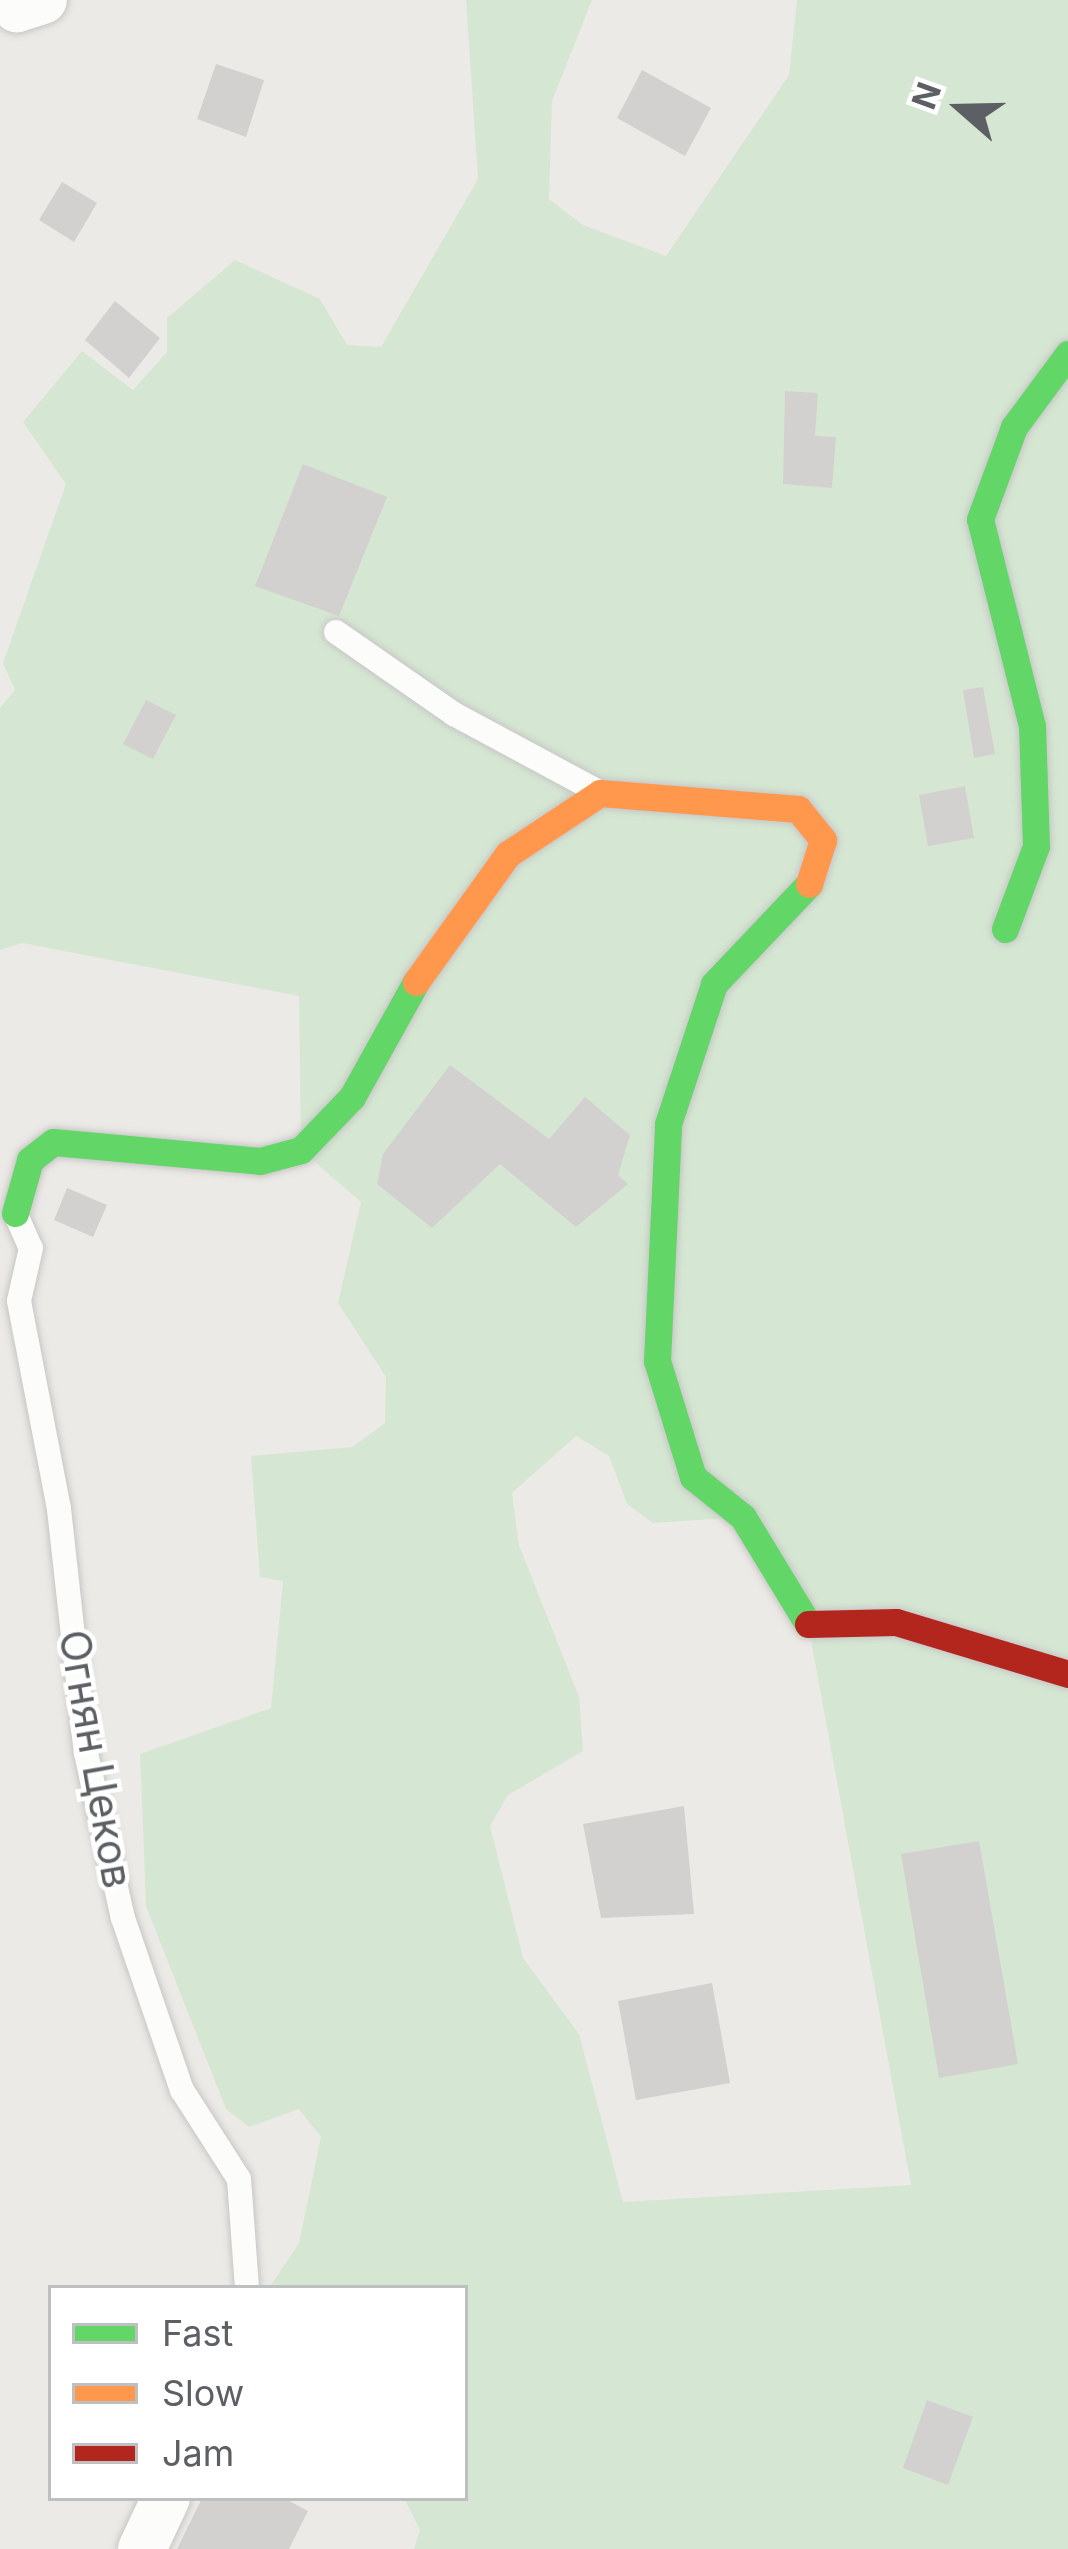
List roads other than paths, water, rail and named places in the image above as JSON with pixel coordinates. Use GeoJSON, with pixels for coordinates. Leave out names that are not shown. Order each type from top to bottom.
{"type":"FeatureCollection","features":[{"type":"Feature","properties":{"kind":"street"},"geometry":{"type":"LineString","coordinates":[[1005,929],[1036,846],[1032,727],[980,519],[1014,428],[1068,354]]}},
{"type":"Feature","properties":{"kind":"street"},"geometry":{"type":"LineString","coordinates":[[8,1207],[30,1160],[53,1142],[260,1161],[301,1150],[352,1097],[435,948],[508,854],[600,793],[782,805],[812,818],[823,840],[802,902],[751,938],[715,984],[675,1087],[655,1255],[657,1361],[693,1477],[743,1517],[808,1624],[896,1622],[1068,1674]]}},
{"type":"Feature","properties":{"kind":"street"},"geometry":{"type":"LineString","coordinates":[[142,2549],[165,2501]]}},
{"type":"Feature","properties":{"kind":"lane"},"geometry":{"type":"LineString","coordinates":[[336,632],[454,714],[600,793]]}},
{"type":"Feature","properties":{"kind":"lane","name":"Огнян Цеков"},"geometry":{"type":"LineString","coordinates":[[8,1207],[31,1247],[19,1301],[59,1509],[86,1753],[123,1918],[182,2090],[238,2179],[247,2285]]}}]}
